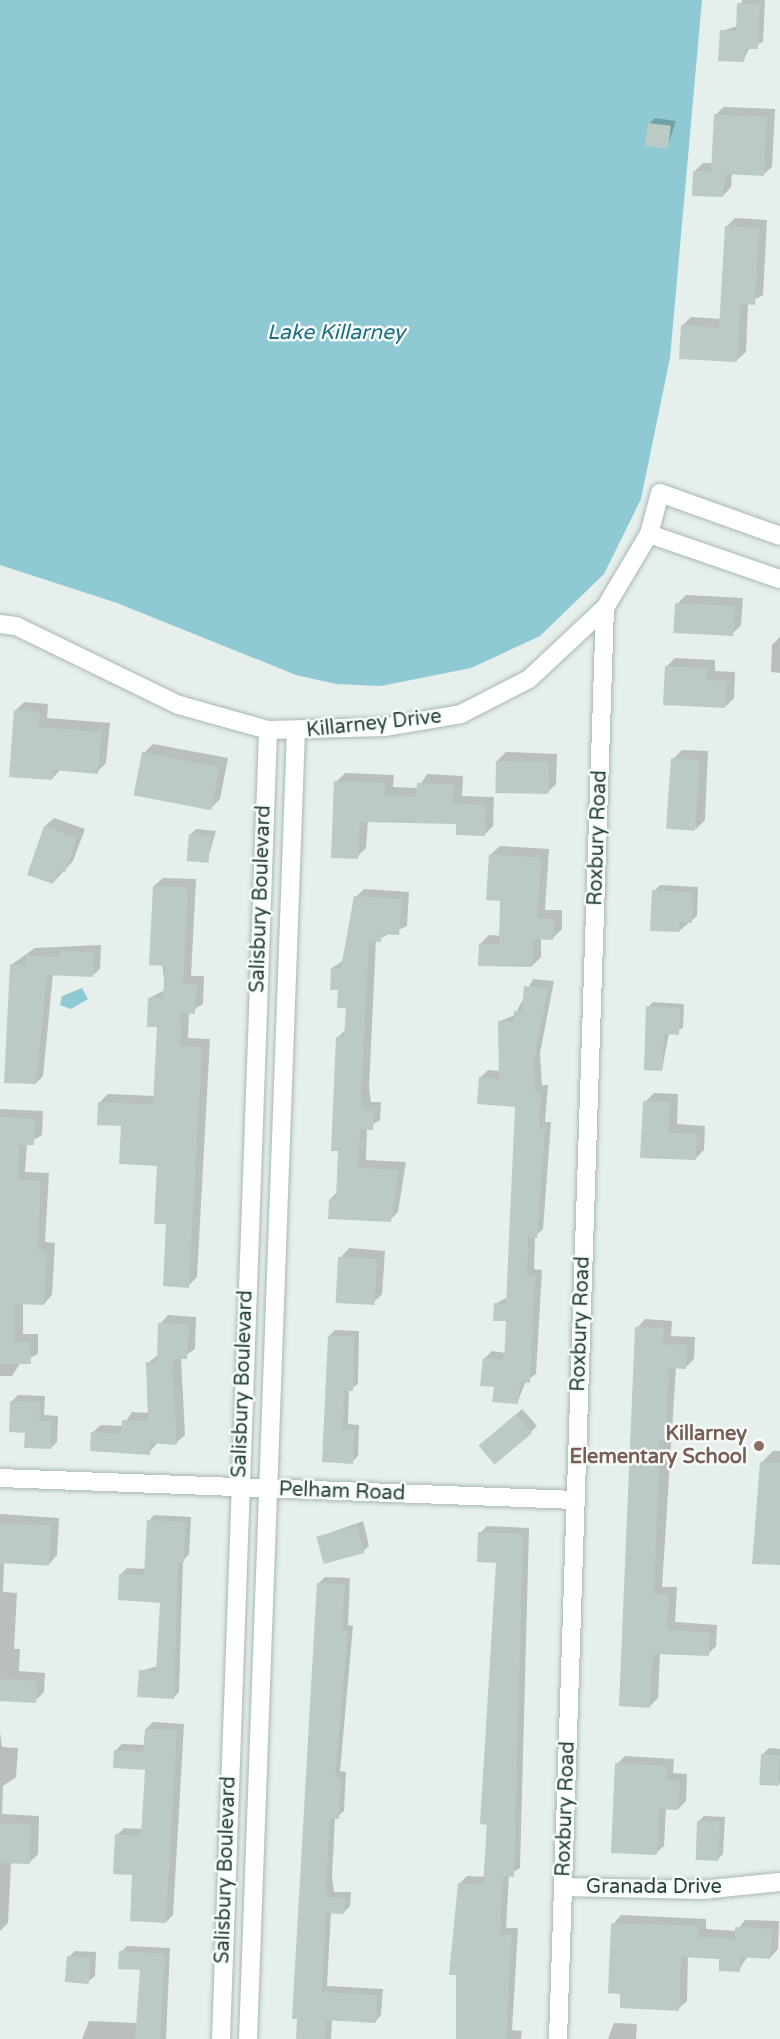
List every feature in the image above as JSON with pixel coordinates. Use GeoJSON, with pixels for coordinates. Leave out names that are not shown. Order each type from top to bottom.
{"type":"FeatureCollection","features":[{"type":"Feature","properties":{"kind":"street","name":"Killarney Drive"},"geometry":{"type":"LineString","coordinates":[[0,624],[16,626],[179,705],[268,730],[296,732],[386,727],[461,714],[528,679],[605,608],[649,534],[660,493],[780,536]]}},
{"type":"Feature","properties":{"kind":"street"},"geometry":{"type":"LineString","coordinates":[[649,534],[780,579]]}},
{"type":"Feature","properties":{"kind":"street","name":"Roxbury Road"},"geometry":{"type":"LineString","coordinates":[[558,2039],[605,608]]}},
{"type":"Feature","properties":{"kind":"street","name":"Salisbury Boulevard"},"geometry":{"type":"LineString","coordinates":[[221,2039],[268,730]]}},
{"type":"Feature","properties":{"kind":"street","name":"Salisbury Boulevard"},"geometry":{"type":"LineString","coordinates":[[248,2039],[270,1490],[296,732]]}},
{"type":"Feature","properties":{"kind":"street","name":"Pelham Road"},"geometry":{"type":"LineString","coordinates":[[0,1478],[575,1500]]}},
{"type":"Feature","properties":{"kind":"street","name":"Granada Drive"},"geometry":{"type":"LineString","coordinates":[[563,1887],[702,1890],[780,1882]]}},
{"type":"Feature","properties":{"kind":"water","name":"Lake Killarney"},"geometry":{"type":"Polygon","coordinates":[[[0,0],[702,0],[670,358],[641,499],[604,574],[540,636],[471,668],[381,686],[336,684],[296,675],[117,603],[0,565],[0,0]]]}},
{"type":"Feature","properties":{"kind":"water"},"geometry":{"type":"Polygon","coordinates":[[[82,988],[88,999],[71,1009],[60,1005],[62,996],[82,988]]]}},
{"type":"Feature","properties":{"kind":"building"},"geometry":{"type":"Polygon","coordinates":[[[737,3],[760,4],[758,49],[745,49],[744,62],[718,61],[720,30],[736,31],[737,3]]]}},
{"type":"Feature","properties":{"kind":"building"},"geometry":{"type":"Polygon","coordinates":[[[714,114],[767,117],[764,176],[725,174],[723,197],[692,196],[693,171],[711,171],[714,114]]]}},
{"type":"Feature","properties":{"kind":"building"},"geometry":{"type":"Polygon","coordinates":[[[648,123],[671,126],[668,149],[645,146],[648,123]]]}},
{"type":"Feature","properties":{"kind":"building"},"geometry":{"type":"Polygon","coordinates":[[[725,226],[759,228],[755,305],[741,304],[737,362],[679,359],[681,325],[719,328],[725,226]]]}},
{"type":"Feature","properties":{"kind":"building"},"geometry":{"type":"Polygon","coordinates":[[[675,603],[735,606],[733,636],[673,633],[675,603]]]}},
{"type":"Feature","properties":{"kind":"building"},"geometry":{"type":"Polygon","coordinates":[[[665,666],[707,668],[706,680],[727,681],[725,708],[663,705],[665,666]]]}},
{"type":"Feature","properties":{"kind":"building"},"geometry":{"type":"Polygon","coordinates":[[[14,710],[40,712],[38,727],[101,732],[98,774],[53,770],[52,780],[9,777],[14,710]]]}},
{"type":"Feature","properties":{"kind":"building"},"geometry":{"type":"Polygon","coordinates":[[[142,752],[220,767],[211,810],[134,795],[142,752]]]}},
{"type":"Feature","properties":{"kind":"building"},"geometry":{"type":"Polygon","coordinates":[[[671,758],[700,760],[695,831],[666,829],[671,758]]]}},
{"type":"Feature","properties":{"kind":"building"},"geometry":{"type":"Polygon","coordinates":[[[496,761],[549,762],[548,794],[495,793],[496,761]]]}},
{"type":"Feature","properties":{"kind":"building"},"geometry":{"type":"Polygon","coordinates":[[[334,781],[385,783],[385,795],[416,797],[417,783],[454,784],[453,804],[486,805],[485,836],[456,835],[456,824],[360,822],[358,859],[331,858],[334,781]]]}},
{"type":"Feature","properties":{"kind":"building"},"geometry":{"type":"Polygon","coordinates":[[[44,826],[77,838],[65,872],[58,870],[53,884],[27,875],[44,826]]]}},
{"type":"Feature","properties":{"kind":"building"},"geometry":{"type":"Polygon","coordinates":[[[189,834],[211,836],[209,863],[187,861],[189,834]]]}},
{"type":"Feature","properties":{"kind":"building"},"geometry":{"type":"Polygon","coordinates":[[[489,854],[541,858],[537,918],[554,919],[553,940],[533,939],[532,967],[478,966],[479,944],[499,944],[500,901],[486,900],[489,854]]]}},
{"type":"Feature","properties":{"kind":"building"},"geometry":{"type":"Polygon","coordinates":[[[153,886],[188,887],[183,984],[197,984],[195,1014],[181,1013],[180,1046],[202,1047],[189,1288],[163,1286],[166,1224],[154,1224],[157,1166],[119,1164],[121,1126],[97,1125],[98,1102],[153,1104],[157,1027],[147,1027],[148,998],[163,998],[165,966],[149,965],[153,886]]]}},
{"type":"Feature","properties":{"kind":"building"},"geometry":{"type":"Polygon","coordinates":[[[652,890],[693,892],[692,923],[680,922],[679,932],[650,931],[652,890]]]}},
{"type":"Feature","properties":{"kind":"building"},"geometry":{"type":"Polygon","coordinates":[[[354,896],[402,899],[399,935],[381,934],[381,942],[369,941],[361,1096],[363,1109],[374,1110],[373,1130],[360,1129],[358,1168],[399,1170],[391,1222],[328,1219],[329,1199],[336,1199],[338,1151],[331,1151],[336,1037],[344,1038],[346,1008],[337,1008],[338,990],[330,990],[331,968],[341,968],[354,896]]]}},
{"type":"Feature","properties":{"kind":"building"},"geometry":{"type":"Polygon","coordinates":[[[60,950],[94,952],[93,977],[47,975],[36,1084],[4,1083],[10,964],[26,965],[26,955],[60,957],[60,950]]]}},
{"type":"Feature","properties":{"kind":"building"},"geometry":{"type":"Polygon","coordinates":[[[524,986],[548,988],[534,1061],[535,1092],[541,1092],[539,1129],[545,1129],[537,1238],[528,1237],[527,1276],[535,1276],[530,1383],[520,1382],[518,1404],[492,1402],[494,1387],[480,1386],[483,1358],[504,1360],[506,1321],[493,1321],[494,1303],[506,1304],[515,1107],[477,1104],[479,1077],[499,1079],[498,1021],[513,1022],[514,1011],[522,1012],[524,986]]]}},
{"type":"Feature","properties":{"kind":"building"},"geometry":{"type":"Polygon","coordinates":[[[646,1006],[680,1008],[679,1035],[664,1034],[662,1071],[644,1070],[646,1006]]]}},
{"type":"Feature","properties":{"kind":"building"},"geometry":{"type":"Polygon","coordinates":[[[643,1101],[670,1102],[668,1133],[697,1134],[696,1160],[640,1158],[643,1101]]]}},
{"type":"Feature","properties":{"kind":"building"},"geometry":{"type":"Polygon","coordinates":[[[0,1117],[35,1119],[34,1145],[19,1145],[18,1180],[41,1181],[38,1250],[47,1251],[44,1305],[15,1304],[15,1342],[30,1342],[31,1364],[0,1364],[0,1117]]]}},
{"type":"Feature","properties":{"kind":"building"},"geometry":{"type":"Polygon","coordinates":[[[338,1257],[377,1259],[375,1305],[336,1303],[338,1257]]]}},
{"type":"Feature","properties":{"kind":"building"},"geometry":{"type":"Polygon","coordinates":[[[158,1323],[189,1325],[187,1359],[172,1359],[177,1445],[150,1443],[150,1455],[90,1451],[91,1432],[121,1434],[122,1420],[148,1421],[146,1362],[157,1363],[158,1323]]]}},
{"type":"Feature","properties":{"kind":"building"},"geometry":{"type":"Polygon","coordinates":[[[635,1327],[664,1328],[663,1344],[687,1345],[686,1369],[669,1368],[665,1439],[660,1439],[654,1594],[669,1595],[667,1630],[710,1632],[709,1656],[653,1654],[650,1708],[619,1706],[635,1327]]]}},
{"type":"Feature","properties":{"kind":"building"},"geometry":{"type":"Polygon","coordinates":[[[328,1336],[354,1336],[353,1391],[344,1391],[343,1430],[354,1430],[353,1464],[322,1462],[328,1336]]]}},
{"type":"Feature","properties":{"kind":"building"},"geometry":{"type":"Polygon","coordinates":[[[10,1401],[40,1402],[39,1421],[52,1421],[51,1449],[24,1448],[25,1433],[9,1432],[10,1401]]]}},
{"type":"Feature","properties":{"kind":"building"},"geometry":{"type":"Polygon","coordinates":[[[516,1414],[532,1433],[495,1465],[478,1445],[516,1414]]]}},
{"type":"Feature","properties":{"kind":"building"},"geometry":{"type":"Polygon","coordinates":[[[760,1462],[780,1463],[780,1565],[752,1564],[760,1462]]]}},
{"type":"Feature","properties":{"kind":"building"},"geometry":{"type":"Polygon","coordinates":[[[147,1520],[186,1522],[184,1562],[178,1562],[174,1699],[137,1697],[139,1670],[156,1671],[160,1603],[118,1600],[119,1574],[144,1575],[147,1520]]]}},
{"type":"Feature","properties":{"kind":"building"},"geometry":{"type":"Polygon","coordinates":[[[0,1523],[51,1526],[49,1566],[0,1563],[0,1523]]]}},
{"type":"Feature","properties":{"kind":"building"},"geometry":{"type":"Polygon","coordinates":[[[357,1526],[364,1553],[324,1564],[316,1537],[357,1526]]]}},
{"type":"Feature","properties":{"kind":"building"},"geometry":{"type":"Polygon","coordinates":[[[478,1532],[523,1534],[514,1877],[503,1876],[500,1934],[512,1935],[506,2039],[456,2039],[456,1975],[449,1975],[458,1883],[483,1884],[487,1825],[480,1824],[496,1563],[477,1562],[478,1532]]]}},
{"type":"Feature","properties":{"kind":"building"},"geometry":{"type":"Polygon","coordinates":[[[317,1583],[345,1584],[342,1631],[348,1631],[335,1777],[341,1777],[339,1819],[330,1819],[326,1883],[328,1897],[345,1898],[344,1914],[326,1913],[322,1992],[377,1995],[376,2023],[326,2020],[325,2039],[296,2039],[297,2019],[292,2019],[317,1583]]]}},
{"type":"Feature","properties":{"kind":"building"},"geometry":{"type":"Polygon","coordinates":[[[0,1679],[37,1681],[36,1703],[0,1701],[0,1679]]]}},
{"type":"Feature","properties":{"kind":"building"},"geometry":{"type":"Polygon","coordinates":[[[145,1729],[177,1730],[166,1923],[130,1921],[132,1875],[113,1874],[115,1834],[141,1836],[145,1770],[113,1768],[114,1750],[143,1752],[145,1729]]]}},
{"type":"Feature","properties":{"kind":"building"},"geometry":{"type":"Polygon","coordinates":[[[761,1754],[780,1755],[778,1786],[759,1785],[761,1754]]]}},
{"type":"Feature","properties":{"kind":"building"},"geometry":{"type":"Polygon","coordinates":[[[615,1763],[667,1766],[666,1780],[680,1781],[678,1810],[659,1809],[657,1855],[611,1853],[615,1763]]]}},
{"type":"Feature","properties":{"kind":"building"},"geometry":{"type":"Polygon","coordinates":[[[697,1821],[720,1822],[719,1861],[696,1860],[697,1821]]]}},
{"type":"Feature","properties":{"kind":"building"},"geometry":{"type":"Polygon","coordinates":[[[0,1823],[31,1824],[30,1864],[0,1863],[0,1823]]]}},
{"type":"Feature","properties":{"kind":"building"},"geometry":{"type":"Polygon","coordinates":[[[611,1923],[699,1926],[698,1937],[735,1939],[735,1927],[772,1929],[770,1959],[740,1957],[740,1972],[719,1971],[719,1959],[681,1957],[679,2011],[620,2008],[620,1994],[608,1993],[611,1923]]]}},
{"type":"Feature","properties":{"kind":"building"},"geometry":{"type":"Polygon","coordinates":[[[119,1951],[165,1954],[160,2039],[135,2039],[140,1970],[118,1969],[119,1951]]]}},
{"type":"Feature","properties":{"kind":"building"},"geometry":{"type":"Polygon","coordinates":[[[67,1956],[91,1958],[89,1984],[65,1982],[67,1956]]]}},
{"type":"Feature","properties":{"kind":"place","name":"Killarney Elementary School"},"geometry":{"type":"Point","coordinates":[759,1446]}}]}
